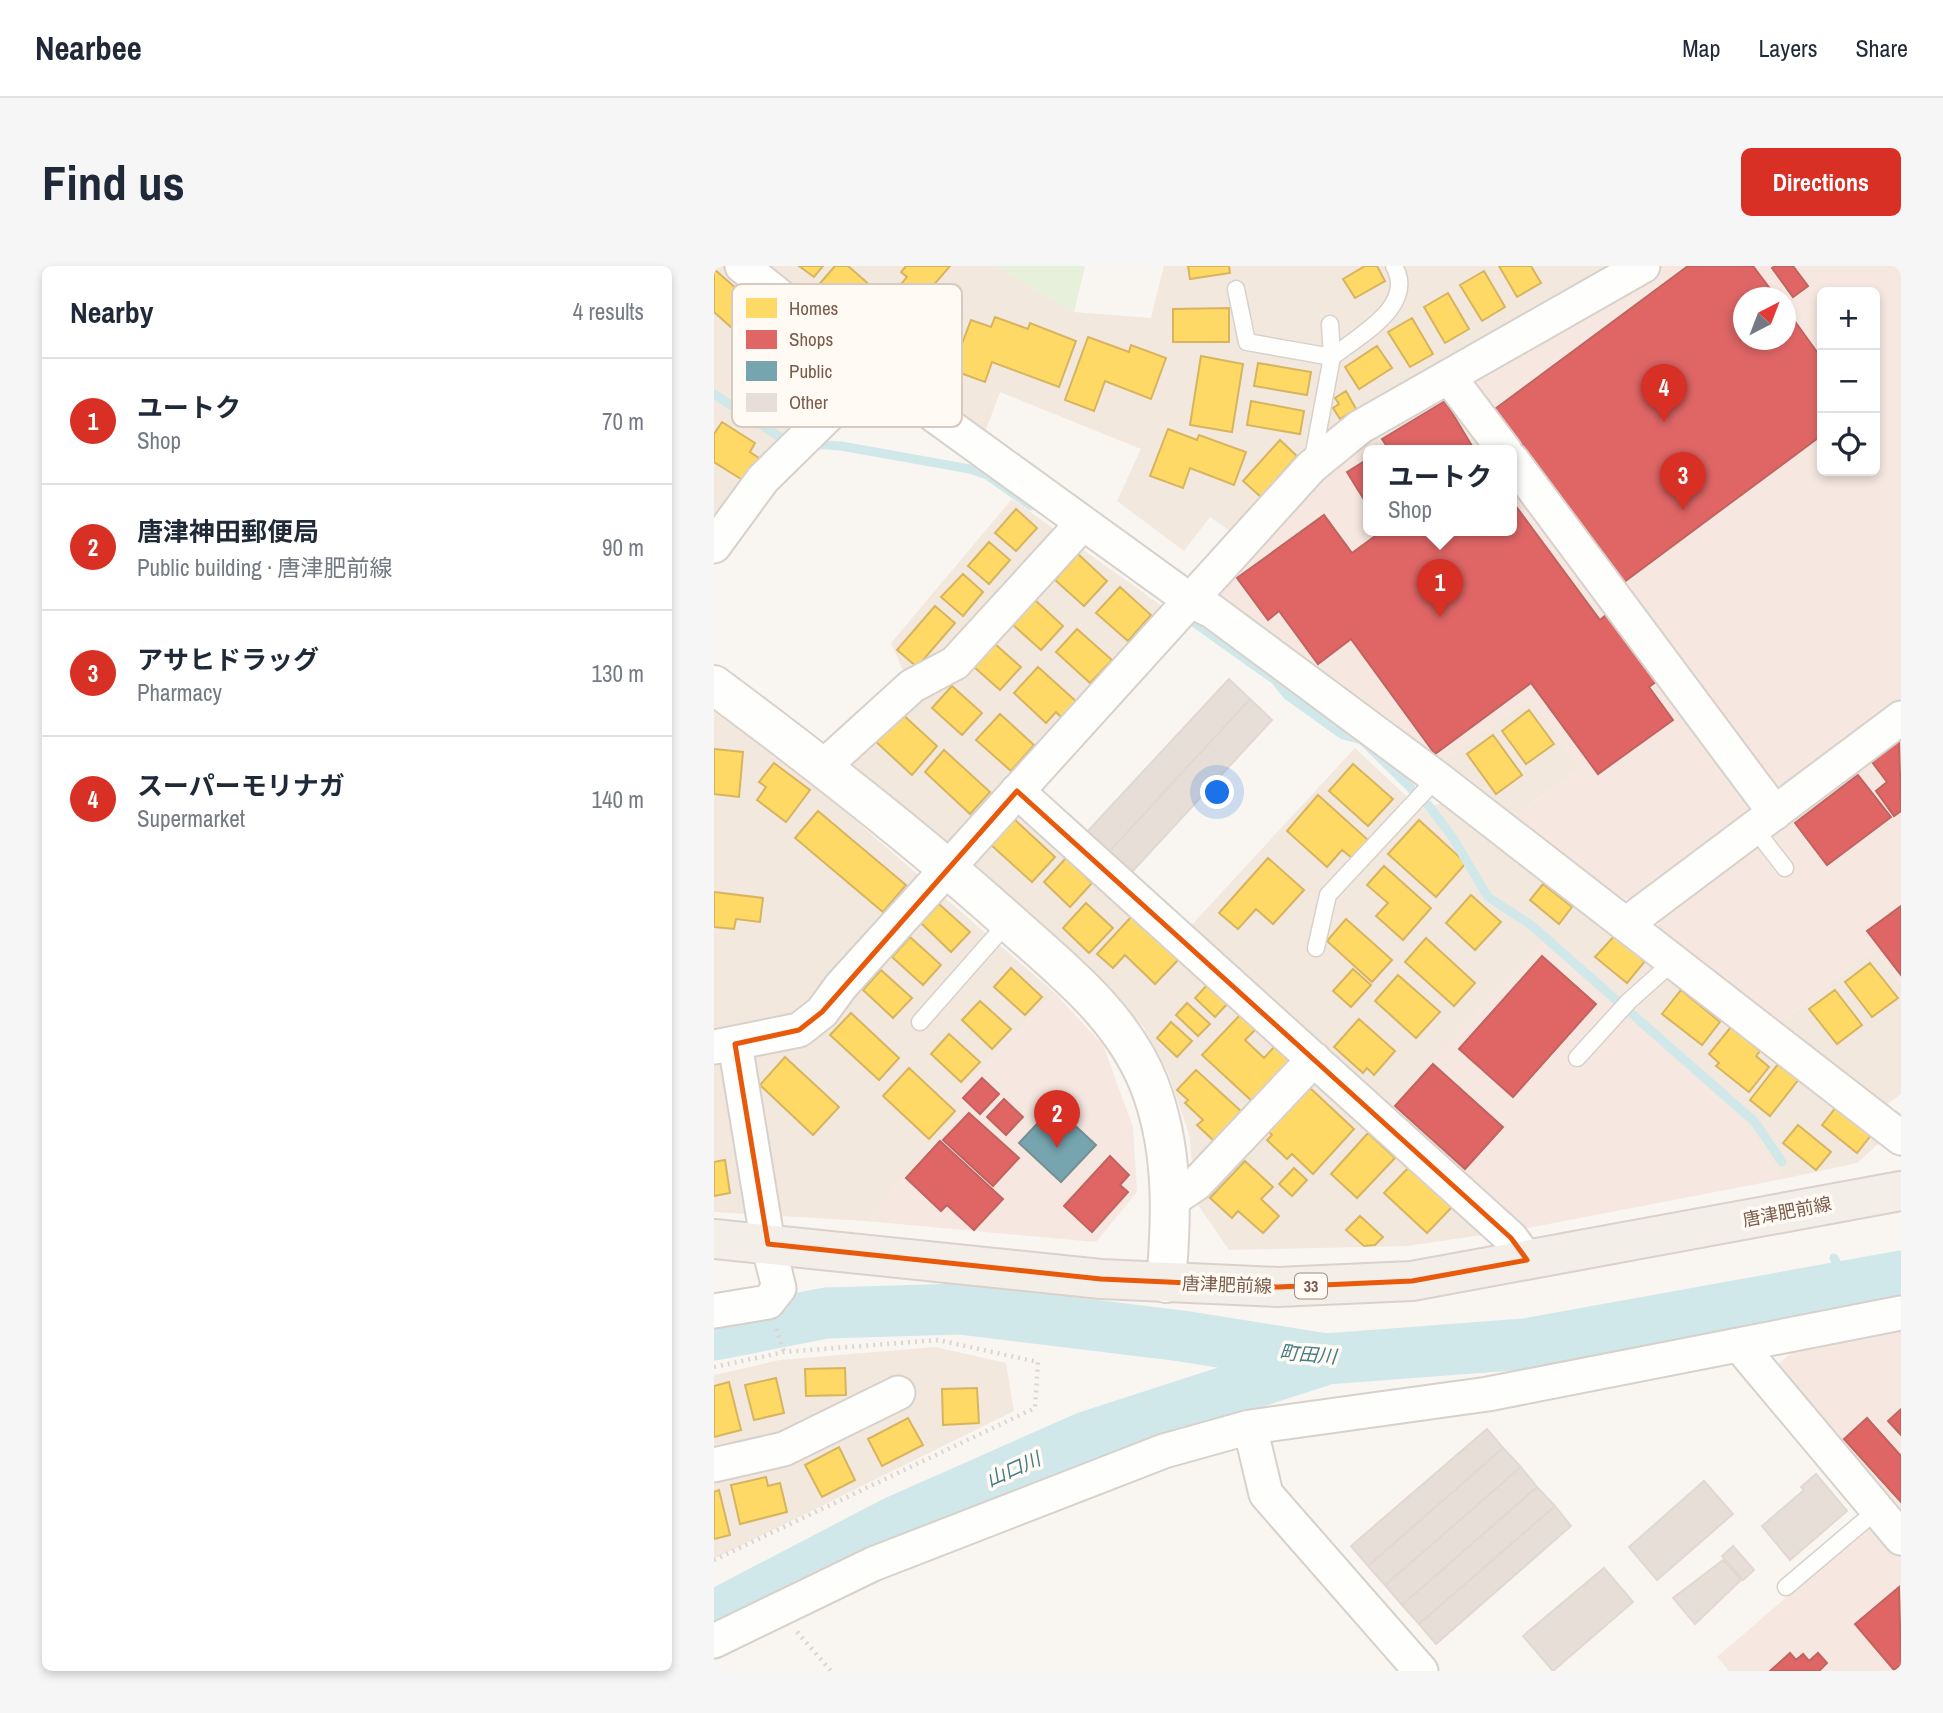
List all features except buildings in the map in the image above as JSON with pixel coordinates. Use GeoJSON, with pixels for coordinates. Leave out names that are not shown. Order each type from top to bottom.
{"type":"FeatureCollection","features":[{"type":"Feature","properties":{"kind":"main road","name":"唐津肥前線"},"geometry":{"type":"LineString","coordinates":[[714,1239],[1101,1279],[1278,1287],[1412,1281],[1901,1191]]}},
{"type":"Feature","properties":{"kind":"street"},"geometry":{"type":"LineString","coordinates":[[743,266],[766,284]]}},
{"type":"Feature","properties":{"kind":"street"},"geometry":{"type":"LineString","coordinates":[[714,1311],[768,1302],[779,1288],[725,1045],[799,1030],[821,1012],[841,986],[1311,467],[1360,427],[1643,266]]}},
{"type":"Feature","properties":{"kind":"street"},"geometry":{"type":"LineString","coordinates":[[1449,377],[1500,445]]}},
{"type":"Feature","properties":{"kind":"street"},"geometry":{"type":"LineString","coordinates":[[719,526],[815,427]]}},
{"type":"Feature","properties":{"kind":"street"},"geometry":{"type":"LineString","coordinates":[[943,427],[1073,533],[1183,610],[1212,611],[1432,783],[1626,924],[1901,1138]]}},
{"type":"Feature","properties":{"kind":"street"},"geometry":{"type":"LineString","coordinates":[[1517,467],[1765,820]]}},
{"type":"Feature","properties":{"kind":"street"},"geometry":{"type":"LineString","coordinates":[[824,766],[912,686],[955,663],[1073,533]]}},
{"type":"Feature","properties":{"kind":"street"},"geometry":{"type":"LineString","coordinates":[[714,685],[824,766],[948,868],[1094,999],[1129,1044],[1148,1083],[1163,1128],[1172,1200],[1166,1283]]}},
{"type":"Feature","properties":{"kind":"street"},"geometry":{"type":"LineString","coordinates":[[1626,924],[1901,718]]}},
{"type":"Feature","properties":{"kind":"street"},"geometry":{"type":"LineString","coordinates":[[1017,792],[1511,1238],[1527,1260]]}},
{"type":"Feature","properties":{"kind":"street"},"geometry":{"type":"LineString","coordinates":[[1172,1200],[1197,1183],[1314,1059]]}},
{"type":"Feature","properties":{"kind":"street"},"geometry":{"type":"LineString","coordinates":[[714,1641],[873,1563],[1164,1451],[1251,1427],[1488,1394],[1901,1313]]}},
{"type":"Feature","properties":{"kind":"street"},"geometry":{"type":"LineString","coordinates":[[1740,1346],[1901,1538]]}},
{"type":"Feature","properties":{"kind":"street"},"geometry":{"type":"LineString","coordinates":[[714,1465],[784,1449],[898,1393]]}},
{"type":"Feature","properties":{"kind":"street"},"geometry":{"type":"LineString","coordinates":[[1251,1427],[1266,1493],[1421,1671]]}},
{"type":"Feature","properties":{"kind":"lane"},"geometry":{"type":"LineString","coordinates":[[1236,289],[1247,342],[1332,357],[1388,312],[1397,301],[1402,285],[1394,266]]}},
{"type":"Feature","properties":{"kind":"lane"},"geometry":{"type":"LineString","coordinates":[[1311,467],[1332,357],[1330,324]]}},
{"type":"Feature","properties":{"kind":"lane"},"geometry":{"type":"LineString","coordinates":[[1316,948],[1328,895],[1432,783]]}},
{"type":"Feature","properties":{"kind":"lane"},"geometry":{"type":"LineString","coordinates":[[1765,820],[1785,868]]}},
{"type":"Feature","properties":{"kind":"lane"},"geometry":{"type":"LineString","coordinates":[[920,1023],[1008,922]]}},
{"type":"Feature","properties":{"kind":"lane"},"geometry":{"type":"LineString","coordinates":[[1577,1058],[1624,1007],[1674,961]]}},
{"type":"Feature","properties":{"kind":"lane"},"geometry":{"type":"LineString","coordinates":[[1786,1587],[1877,1510]]}},
{"type":"Feature","properties":{"kind":"path"},"geometry":{"type":"LineString","coordinates":[[778,1610],[831,1671]]}},
{"type":"Feature","properties":{"kind":"highlighted area"},"geometry":{"type":"Polygon","coordinates":[[[1017,791],[1511,1238],[1527,1260],[1412,1281],[1278,1287],[1101,1279],[768,1244],[735,1044],[799,1030],[822,1012],[1017,791]]]}},
{"type":"Feature","properties":{"kind":"shaded area"},"geometry":{"type":"Polygon","coordinates":[[[714,266],[995,266],[1074,312],[1151,318],[1164,266],[1668,266],[1361,437],[1250,545],[1210,517],[1184,551],[1117,501],[1141,449],[1000,392],[984,435],[962,419],[962,284],[732,284],[732,427],[816,427],[714,535],[714,266]]]}},
{"type":"Feature","properties":{"kind":"shaded area"},"geometry":{"type":"Polygon","coordinates":[[[1668,266],[1901,266],[1901,701],[1778,793],[1517,449],[1517,445],[1514,445],[1474,392],[1479,371],[1668,266]]]}},
{"type":"Feature","properties":{"kind":"shaded area"},"geometry":{"type":"Polygon","coordinates":[[[1447,390],[1488,445],[1363,445],[1363,536],[1517,536],[1517,483],[1760,807],[1643,897],[1616,901],[1508,820],[1581,768],[1531,699],[1436,767],[1215,604],[1212,586],[1315,475],[1447,390]]]}},
{"type":"Feature","properties":{"kind":"shaded area"},"geometry":{"type":"Polygon","coordinates":[[[1012,499],[1186,623],[1030,787],[1186,931],[1355,748],[1420,809],[1443,803],[1888,1135],[1857,1163],[1782,1179],[1742,1120],[1541,942],[1523,1229],[1407,1246],[1229,1250],[1196,1202],[1189,1134],[1169,1075],[1143,1026],[1084,965],[844,758],[906,677],[891,643],[1012,499]]]}},
{"type":"Feature","properties":{"kind":"shaded area"},"geometry":{"type":"Polygon","coordinates":[[[1531,698],[1581,768],[1508,820],[1436,767],[1531,698]]]}},
{"type":"Feature","properties":{"kind":"shaded area"},"geometry":{"type":"Polygon","coordinates":[[[714,712],[813,784],[1055,993],[957,1094],[967,1105],[866,1221],[714,1212],[714,712]]]}},
{"type":"Feature","properties":{"kind":"shaded area"},"geometry":{"type":"Polygon","coordinates":[[[1901,733],[1901,984],[1875,949],[1775,1027],[1656,929],[1666,908],[1901,733]]]}},
{"type":"Feature","properties":{"kind":"shaded area"},"geometry":{"type":"Polygon","coordinates":[[[1541,942],[1742,1120],[1782,1179],[1523,1229],[1388,1107],[1541,942]]]}},
{"type":"Feature","properties":{"kind":"shaded area"},"geometry":{"type":"Polygon","coordinates":[[[1875,949],[1901,984],[1901,1094],[1880,1109],[1775,1027],[1875,949]]]}},
{"type":"Feature","properties":{"kind":"shaded area"},"geometry":{"type":"Polygon","coordinates":[[[1055,993],[1103,1045],[1133,1127],[1137,1192],[1096,1242],[866,1221],[966,1106],[957,1094],[1055,993]]]}},
{"type":"Feature","properties":{"kind":"shaded area"},"geometry":{"type":"Polygon","coordinates":[[[1901,1324],[1901,1524],[1770,1372],[1801,1344],[1901,1324]]]}},
{"type":"Feature","properties":{"kind":"shaded area"},"geometry":{"type":"Polygon","coordinates":[[[935,1347],[1006,1363],[1014,1411],[714,1559],[714,1375],[780,1360],[935,1347]]]}},
{"type":"Feature","properties":{"kind":"shaded area"},"geometry":{"type":"Polygon","coordinates":[[[1874,1522],[1901,1554],[1901,1671],[1729,1671],[1717,1657],[1874,1522]]]}},
{"type":"Feature","properties":{"kind":"green space"},"geometry":{"type":"Polygon","coordinates":[[[995,266],[1085,266],[1074,312],[995,266]]]}},
{"type":"Feature","properties":{"kind":"waterway"},"geometry":{"type":"LineString","coordinates":[[714,394],[732,406]]}},
{"type":"Feature","properties":{"kind":"waterway"},"geometry":{"type":"LineString","coordinates":[[765,427],[789,443]]}},
{"type":"Feature","properties":{"kind":"waterway"},"geometry":{"type":"LineString","coordinates":[[809,444],[841,446],[970,469],[987,475],[1031,506]]}},
{"type":"Feature","properties":{"kind":"waterway"},"geometry":{"type":"LineString","coordinates":[[1185,616],[1275,680],[1287,695],[1343,735],[1362,740],[1429,806],[1453,838],[1488,897],[1531,925],[1755,1122],[1782,1162]]}},
{"type":"Feature","properties":{"kind":"waterway"},"geometry":{"type":"LineString","coordinates":[[1834,1258],[1849,1286]]}},
{"type":"Feature","properties":{"kind":"waterway","name":"町田川"},"geometry":{"type":"LineString","coordinates":[[714,1335],[826,1313],[960,1309],[1182,1336],[1326,1359],[1525,1344],[1901,1276]]}},
{"type":"Feature","properties":{"kind":"waterway","name":"山口川"},"geometry":{"type":"LineString","coordinates":[[714,1616],[894,1522],[1086,1437],[1321,1361]]}},
{"type":"Feature","properties":{"kind":"place","name":"スーパーモリナガ"},"geometry":{"type":"Point","coordinates":[1664,422]}},
{"type":"Feature","properties":{"kind":"place","name":"アサヒドラッグ"},"geometry":{"type":"Point","coordinates":[1683,510]}},
{"type":"Feature","properties":{"kind":"place","name":"ユートク"},"geometry":{"type":"Point","coordinates":[1440,617]}},
{"type":"Feature","properties":{"kind":"place","name":"唐津神田郵便局"},"geometry":{"type":"Point","coordinates":[1057,1148]}}]}
